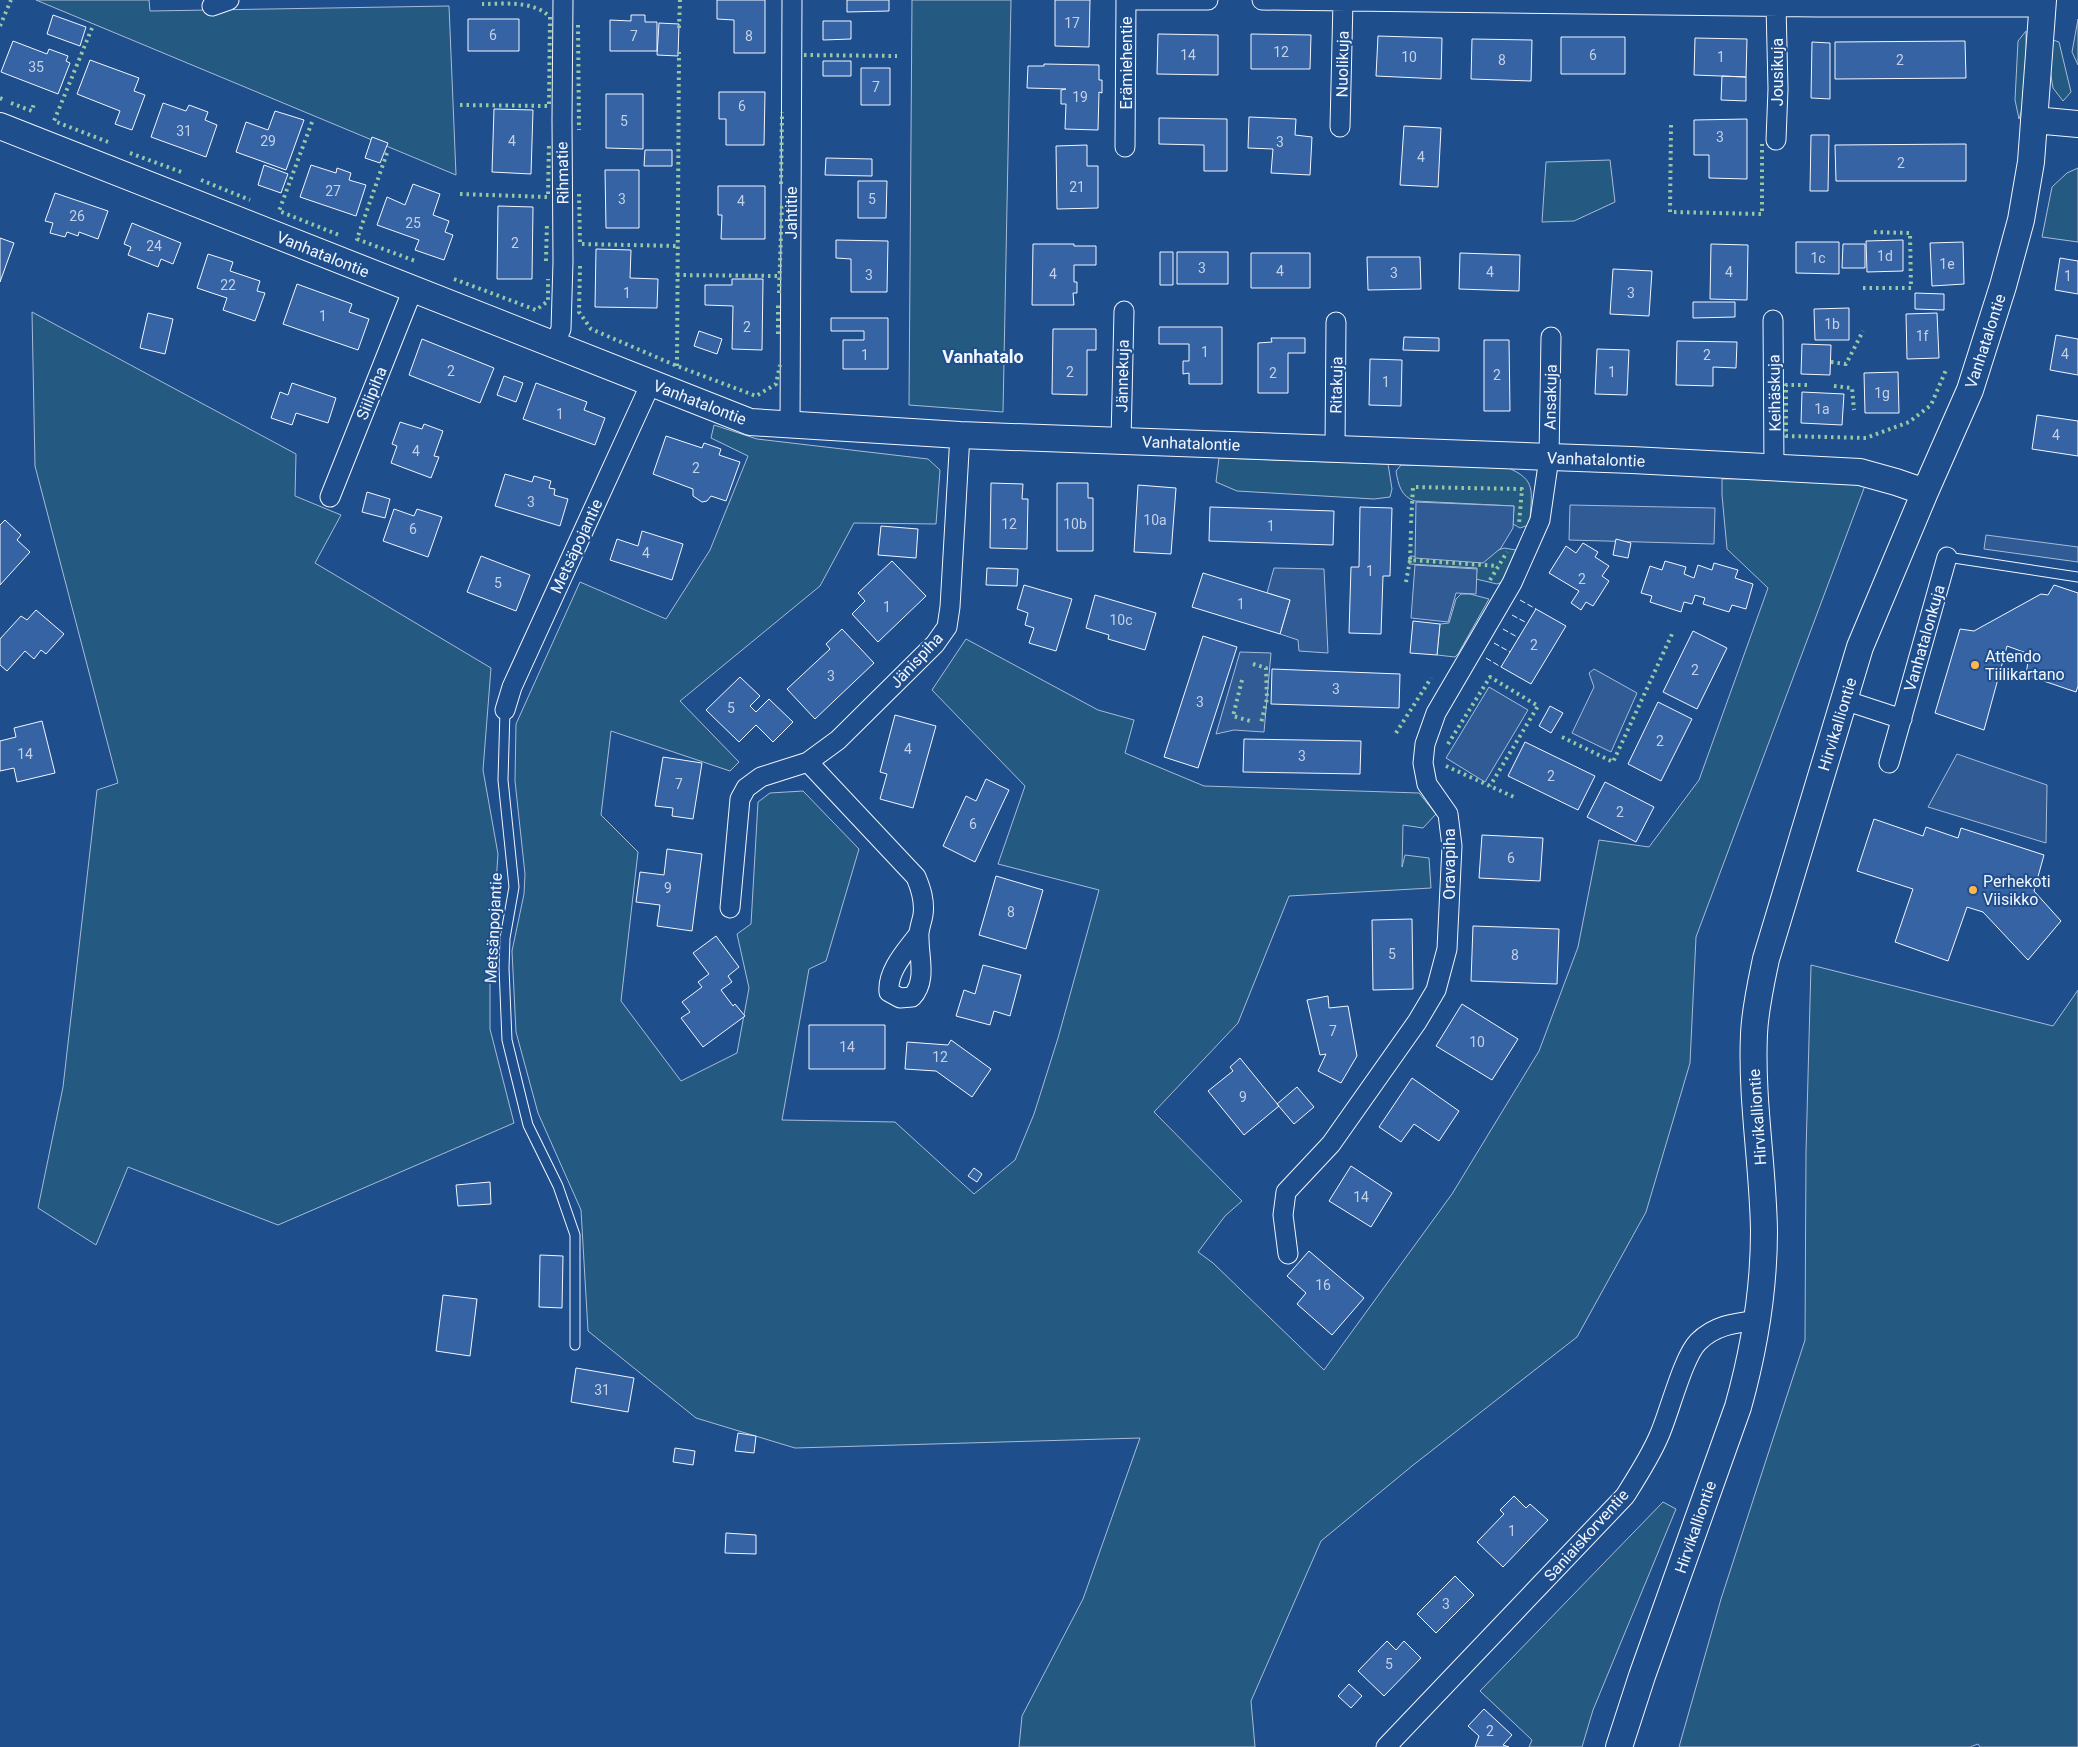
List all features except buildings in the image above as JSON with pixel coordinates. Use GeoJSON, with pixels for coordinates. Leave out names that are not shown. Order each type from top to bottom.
{"type":"FeatureCollection","features":[{"type":"Feature","properties":{"kind":"street","name":"Rihmatie"},"geometry":{"type":"LineString","coordinates":[[554,345],[561,329],[563,262],[564,0]]}},
{"type":"Feature","properties":{"kind":"street","name":"Jahtitie"},"geometry":{"type":"LineString","coordinates":[[790,425],[792,0]]}},
{"type":"Feature","properties":{"kind":"street","name":"Erämiehentie"},"geometry":{"type":"LineString","coordinates":[[1125,146],[1126,0],[1208,0]]}},
{"type":"Feature","properties":{"kind":"street"},"geometry":{"type":"LineString","coordinates":[[1262,0],[1776,5],[1816,3],[2042,3]]}},
{"type":"Feature","properties":{"kind":"street","name":"Nuolikuja"},"geometry":{"type":"LineString","coordinates":[[1340,127],[1343,0]]}},
{"type":"Feature","properties":{"kind":"street","name":"Vanhatalontie"},"geometry":{"type":"LineString","coordinates":[[0,126],[750,422],[960,435],[1632,460],[1860,472],[1925,492],[1970,390],[2003,286],[2021,220],[2031,162],[2042,3]]}},
{"type":"Feature","properties":{"kind":"street","name":"Jousikuja"},"geometry":{"type":"LineString","coordinates":[[1776,5],[1778,89],[1776,140]]}},
{"type":"Feature","properties":{"kind":"street"},"geometry":{"type":"LineString","coordinates":[[2034,120],[2078,124]]}},
{"type":"Feature","properties":{"kind":"street","name":"Siilipiha"},"geometry":{"type":"LineString","coordinates":[[330,497],[413,289]]}},
{"type":"Feature","properties":{"kind":"street","name":"Jännekuja"},"geometry":{"type":"LineString","coordinates":[[1121,440],[1124,311]]}},
{"type":"Feature","properties":{"kind":"street","name":"Keihäskuja"},"geometry":{"type":"LineString","coordinates":[[1773,320],[1774,467]]}},
{"type":"Feature","properties":{"kind":"street","name":"Ritakuja"},"geometry":{"type":"LineString","coordinates":[[1335,448],[1336,322]]}},
{"type":"Feature","properties":{"kind":"street","name":"Ansakuja"},"geometry":{"type":"LineString","coordinates":[[1549,458],[1551,337]]}},
{"type":"Feature","properties":{"kind":"street","name":"Metsäpojantie"},"geometry":{"type":"LineString","coordinates":[[505,710],[512,687],[652,383]]}},
{"type":"Feature","properties":{"kind":"street","name":"Jänispiha"},"geometry":{"type":"LineString","coordinates":[[730,908],[740,799],[746,788],[761,778],[808,762],[838,740],[935,644],[947,627],[950,606],[960,435]]}},
{"type":"Feature","properties":{"kind":"street","name":"Oravapiha"},"geometry":{"type":"LineString","coordinates":[[1288,1254],[1283,1216],[1286,1192],[1332,1144],[1417,1022],[1436,990],[1447,950],[1452,846],[1448,814],[1427,784],[1423,763],[1425,744],[1436,713],[1512,583],[1540,520],[1549,458]]}},
{"type":"Feature","properties":{"kind":"street","name":"Hirvikalliontie"},"geometry":{"type":"LineString","coordinates":[[1619,1747],[1642,1676],[1738,1407],[1749,1369],[1758,1320],[1764,1232],[1753,1065],[1758,997],[1766,959],[1860,647],[1925,492]]}},
{"type":"Feature","properties":{"kind":"street","name":"Vanhatalonkuja"},"geometry":{"type":"LineString","coordinates":[[1889,763],[1947,557]]}},
{"type":"Feature","properties":{"kind":"street"},"geometry":{"type":"LineString","coordinates":[[1844,700],[1902,719]]}},
{"type":"Feature","properties":{"kind":"street"},"geometry":{"type":"LineString","coordinates":[[808,762],[916,877],[922,892],[924,913],[918,935]]}},
{"type":"Feature","properties":{"kind":"street","name":"Saniaiskorventie"},"geometry":{"type":"LineString","coordinates":[[1386,1747],[1625,1496],[1659,1438],[1688,1356],[1697,1342],[1716,1328],[1758,1320]]}},
{"type":"Feature","properties":{"kind":"lane"},"geometry":{"type":"LineString","coordinates":[[1947,557],[2078,578]]}},
{"type":"Feature","properties":{"kind":"lane","name":"Metsänpojantie"},"geometry":{"type":"LineString","coordinates":[[505,710],[503,780],[514,887],[505,938],[504,968],[507,1040],[528,1125],[558,1186],[575,1235],[575,1345]]}},
{"type":"Feature","properties":{"kind":"shaded area"},"geometry":{"type":"Polygon","coordinates":[[[36,0],[149,0],[150,11],[449,6],[456,175],[36,0]]]}},
{"type":"Feature","properties":{"kind":"shaded area"},"geometry":{"type":"Polygon","coordinates":[[[912,0],[1011,0],[1003,412],[909,405],[912,0]]]}},
{"type":"Feature","properties":{"kind":"shaded area"},"geometry":{"type":"Polygon","coordinates":[[[2078,19],[2078,65],[2072,52],[2078,19]]]}},
{"type":"Feature","properties":{"kind":"shaded area"},"geometry":{"type":"Polygon","coordinates":[[[2026,31],[2026,87],[2019,119],[2015,100],[2018,41],[2026,31]]]}},
{"type":"Feature","properties":{"kind":"shaded area"},"geometry":{"type":"Polygon","coordinates":[[[2053,40],[2059,42],[2071,92],[2063,101],[2053,88],[2048,58],[2053,40]]]}},
{"type":"Feature","properties":{"kind":"shaded area"},"geometry":{"type":"Polygon","coordinates":[[[1610,160],[1615,202],[1574,221],[1542,222],[1546,162],[1610,160]]]}},
{"type":"Feature","properties":{"kind":"shaded area"},"geometry":{"type":"Polygon","coordinates":[[[2078,168],[2078,242],[2042,237],[2052,187],[2067,173],[2078,168]]]}},
{"type":"Feature","properties":{"kind":"shaded area"},"geometry":{"type":"Polygon","coordinates":[[[32,312],[296,454],[295,496],[341,515],[315,563],[491,668],[483,770],[498,854],[490,970],[490,1029],[514,1123],[278,1225],[128,1167],[96,1245],[38,1208],[63,1087],[97,790],[118,783],[35,466],[32,312]]]}},
{"type":"Feature","properties":{"kind":"shaded area"},"geometry":{"type":"Polygon","coordinates":[[[714,425],[757,439],[928,459],[940,470],[936,524],[854,523],[820,586],[680,701],[739,762],[730,771],[611,731],[601,815],[638,852],[621,1001],[681,1081],[737,1053],[749,988],[737,934],[751,924],[758,802],[770,793],[803,791],[859,849],[826,961],[809,969],[782,1120],[895,1122],[974,1194],[1015,1160],[1034,1114],[1058,1038],[1099,890],[998,864],[1025,786],[932,690],[966,639],[1098,710],[1134,720],[1125,753],[1204,786],[1419,793],[1436,814],[1423,828],[1403,825],[1402,867],[1405,855],[1429,858],[1431,888],[1289,896],[1238,1023],[1154,1112],[1242,1201],[1225,1216],[1198,1252],[1213,1263],[1324,1370],[1452,1194],[1539,1051],[1578,947],[1599,840],[1649,847],[1699,780],[1768,588],[1727,549],[1722,479],[1781,478],[1866,483],[1696,937],[1690,1063],[1646,1212],[1577,1337],[1412,1466],[1321,1541],[1251,1701],[1255,1747],[1019,1747],[1022,1716],[1083,1599],[1140,1438],[795,1448],[696,1418],[588,1331],[581,1210],[538,1113],[516,1032],[512,951],[524,894],[525,874],[515,781],[516,724],[580,582],[666,619],[710,550],[748,456],[711,438],[714,425]]]}},
{"type":"Feature","properties":{"kind":"shaded area"},"geometry":{"type":"Polygon","coordinates":[[[1219,458],[1388,464],[1392,489],[1390,497],[1374,499],[1237,491],[1216,482],[1219,458]]]}},
{"type":"Feature","properties":{"kind":"shaded area"},"geometry":{"type":"Polygon","coordinates":[[[1401,465],[1506,467],[1516,472],[1528,482],[1531,494],[1530,522],[1520,528],[1513,524],[1514,506],[1415,501],[1410,499],[1403,493],[1398,481],[1396,471],[1401,465]]]}},
{"type":"Feature","properties":{"kind":"shaded area"},"geometry":{"type":"Polygon","coordinates":[[[1416,502],[1514,506],[1513,528],[1501,548],[1483,563],[1415,558],[1416,502]]]}},
{"type":"Feature","properties":{"kind":"shaded area"},"geometry":{"type":"Polygon","coordinates":[[[1570,505],[1715,508],[1714,544],[1569,540],[1570,505]]]}},
{"type":"Feature","properties":{"kind":"shaded area"},"geometry":{"type":"Polygon","coordinates":[[[1986,535],[2078,547],[2078,562],[1984,549],[1986,535]]]}},
{"type":"Feature","properties":{"kind":"shaded area"},"geometry":{"type":"Polygon","coordinates":[[[1504,548],[1516,550],[1502,582],[1497,584],[1476,579],[1477,568],[1409,564],[1410,556],[1483,562],[1493,552],[1504,548]]]}},
{"type":"Feature","properties":{"kind":"shaded area"},"geometry":{"type":"Polygon","coordinates":[[[1415,565],[1477,569],[1476,594],[1456,593],[1448,622],[1411,618],[1415,565]]]}},
{"type":"Feature","properties":{"kind":"shaded area"},"geometry":{"type":"Polygon","coordinates":[[[1274,568],[1324,569],[1328,653],[1299,651],[1298,640],[1280,634],[1290,600],[1267,593],[1274,568]]]}},
{"type":"Feature","properties":{"kind":"shaded area"},"geometry":{"type":"Polygon","coordinates":[[[1461,594],[1470,594],[1489,599],[1458,654],[1455,657],[1437,655],[1440,624],[1449,623],[1456,599],[1461,594]]]}},
{"type":"Feature","properties":{"kind":"shaded area"},"geometry":{"type":"Polygon","coordinates":[[[1240,652],[1271,653],[1264,732],[1234,730],[1216,734],[1240,652]]]}},
{"type":"Feature","properties":{"kind":"shaded area"},"geometry":{"type":"Polygon","coordinates":[[[1594,669],[1637,693],[1611,752],[1572,733],[1594,687],[1589,673],[1594,669]]]}},
{"type":"Feature","properties":{"kind":"shaded area"},"geometry":{"type":"Polygon","coordinates":[[[1489,687],[1528,710],[1485,782],[1446,758],[1489,687]]]}},
{"type":"Feature","properties":{"kind":"shaded area"},"geometry":{"type":"Polygon","coordinates":[[[1957,754],[2047,785],[2046,843],[1928,807],[1957,754]]]}},
{"type":"Feature","properties":{"kind":"shaded area"},"geometry":{"type":"Polygon","coordinates":[[[1811,965],[2053,1026],[2078,990],[2078,1747],[1980,1747],[1978,1744],[1970,1747],[1679,1747],[1721,1599],[1805,1340],[1806,1152],[1811,965]]]}},
{"type":"Feature","properties":{"kind":"shaded area"},"geometry":{"type":"Polygon","coordinates":[[[1663,1502],[1676,1509],[1593,1710],[1582,1747],[1529,1747],[1532,1740],[1480,1691],[1663,1502]]]}},
{"type":"Feature","properties":{"kind":"hedge"},"geometry":{"type":"LineString","coordinates":[[0,26],[11,0]]}},
{"type":"Feature","properties":{"kind":"hedge"},"geometry":{"type":"LineString","coordinates":[[679,28],[680,0]]}},
{"type":"Feature","properties":{"kind":"hedge"},"geometry":{"type":"LineString","coordinates":[[460,105],[549,106],[550,17],[527,5],[482,4]]}},
{"type":"Feature","properties":{"kind":"hedge"},"geometry":{"type":"LineString","coordinates":[[578,25],[579,130]]}},
{"type":"Feature","properties":{"kind":"hedge"},"geometry":{"type":"LineString","coordinates":[[92,28],[54,121],[108,142]]}},
{"type":"Feature","properties":{"kind":"hedge"},"geometry":{"type":"LineString","coordinates":[[677,366],[679,52]]}},
{"type":"Feature","properties":{"kind":"hedge"},"geometry":{"type":"LineString","coordinates":[[804,55],[897,56]]}},
{"type":"Feature","properties":{"kind":"hedge"},"geometry":{"type":"LineString","coordinates":[[0,98],[4,100]]}},
{"type":"Feature","properties":{"kind":"hedge"},"geometry":{"type":"LineString","coordinates":[[11,103],[32,111],[34,103]]}},
{"type":"Feature","properties":{"kind":"hedge"},"geometry":{"type":"LineString","coordinates":[[781,184],[782,112]]}},
{"type":"Feature","properties":{"kind":"hedge"},"geometry":{"type":"LineString","coordinates":[[312,122],[279,211],[339,235]]}},
{"type":"Feature","properties":{"kind":"hedge"},"geometry":{"type":"LineString","coordinates":[[1671,125],[1670,212],[1762,214],[1762,144]]}},
{"type":"Feature","properties":{"kind":"hedge"},"geometry":{"type":"LineString","coordinates":[[460,194],[548,197],[549,142]]}},
{"type":"Feature","properties":{"kind":"hedge"},"geometry":{"type":"LineString","coordinates":[[130,153],[184,173]]}},
{"type":"Feature","properties":{"kind":"hedge"},"geometry":{"type":"LineString","coordinates":[[387,153],[357,239],[415,261]]}},
{"type":"Feature","properties":{"kind":"hedge"},"geometry":{"type":"LineString","coordinates":[[201,180],[250,200]]}},
{"type":"Feature","properties":{"kind":"hedge"},"geometry":{"type":"LineString","coordinates":[[579,194],[580,244],[678,246]]}},
{"type":"Feature","properties":{"kind":"hedge"},"geometry":{"type":"LineString","coordinates":[[779,293],[782,204]]}},
{"type":"Feature","properties":{"kind":"hedge"},"geometry":{"type":"LineString","coordinates":[[546,261],[547,222]]}},
{"type":"Feature","properties":{"kind":"hedge"},"geometry":{"type":"LineString","coordinates":[[1863,288],[1911,288],[1910,233],[1871,232]]}},
{"type":"Feature","properties":{"kind":"hedge"},"geometry":{"type":"LineString","coordinates":[[580,266],[579,312],[591,329],[677,366],[756,396],[776,384],[780,365]]}},
{"type":"Feature","properties":{"kind":"hedge"},"geometry":{"type":"LineString","coordinates":[[677,275],[780,276]]}},
{"type":"Feature","properties":{"kind":"hedge"},"geometry":{"type":"LineString","coordinates":[[454,279],[536,310],[548,301],[548,279]]}},
{"type":"Feature","properties":{"kind":"hedge"},"geometry":{"type":"LineString","coordinates":[[778,302],[778,334]]}},
{"type":"Feature","properties":{"kind":"hedge"},"geometry":{"type":"LineString","coordinates":[[1831,362],[1846,364],[1863,331]]}},
{"type":"Feature","properties":{"kind":"hedge"},"geometry":{"type":"LineString","coordinates":[[1807,385],[1786,385],[1786,436],[1866,438],[1909,422],[1931,405],[1946,370]]}},
{"type":"Feature","properties":{"kind":"hedge"},"geometry":{"type":"LineString","coordinates":[[1834,386],[1852,388],[1854,410]]}},
{"type":"Feature","properties":{"kind":"hedge"},"geometry":{"type":"LineString","coordinates":[[1411,523],[1413,487],[1522,489],[1519,524]]}},
{"type":"Feature","properties":{"kind":"hedge"},"geometry":{"type":"LineString","coordinates":[[1411,531],[1410,560],[1498,566]]}},
{"type":"Feature","properties":{"kind":"hedge"},"geometry":{"type":"LineString","coordinates":[[1490,580],[1507,552]]}},
{"type":"Feature","properties":{"kind":"hedge"},"geometry":{"type":"LineString","coordinates":[[1406,582],[1410,560]]}},
{"type":"Feature","properties":{"kind":"hedge"},"geometry":{"type":"LineString","coordinates":[[1562,737],[1613,762],[1673,632]]}},
{"type":"Feature","properties":{"kind":"hedge"},"geometry":{"type":"LineString","coordinates":[[1253,664],[1266,668],[1267,699],[1261,723]]}},
{"type":"Feature","properties":{"kind":"hedge"},"geometry":{"type":"LineString","coordinates":[[1448,744],[1490,677],[1538,706],[1490,786]]}},
{"type":"Feature","properties":{"kind":"hedge"},"geometry":{"type":"LineString","coordinates":[[1396,733],[1431,678]]}},
{"type":"Feature","properties":{"kind":"hedge"},"geometry":{"type":"LineString","coordinates":[[1242,680],[1233,716],[1250,721]]}},
{"type":"Feature","properties":{"kind":"hedge"},"geometry":{"type":"LineString","coordinates":[[1446,766],[1514,797]]}},
{"type":"Feature","properties":{"kind":"fence"},"geometry":{"type":"LineString","coordinates":[[1520,600],[1536,609]]}},
{"type":"Feature","properties":{"kind":"fence"},"geometry":{"type":"LineString","coordinates":[[1512,615],[1527,623]]}},
{"type":"Feature","properties":{"kind":"fence"},"geometry":{"type":"LineString","coordinates":[[1503,629],[1519,638]]}},
{"type":"Feature","properties":{"kind":"fence"},"geometry":{"type":"LineString","coordinates":[[1494,643],[1510,652]]}},
{"type":"Feature","properties":{"kind":"fence"},"geometry":{"type":"LineString","coordinates":[[1486,658],[1501,667]]}},
{"type":"Feature","properties":{"kind":"place","name":"Attendo Tiilikartano"},"geometry":{"type":"Point","coordinates":[1975,665]}},
{"type":"Feature","properties":{"kind":"place","name":"Perhekoti Viisikko"},"geometry":{"type":"Point","coordinates":[1973,890]}},
{"type":"Feature","properties":{"kind":"district","name":"Vanhatalo"},"geometry":{"type":"Point","coordinates":[983,357]}}]}
